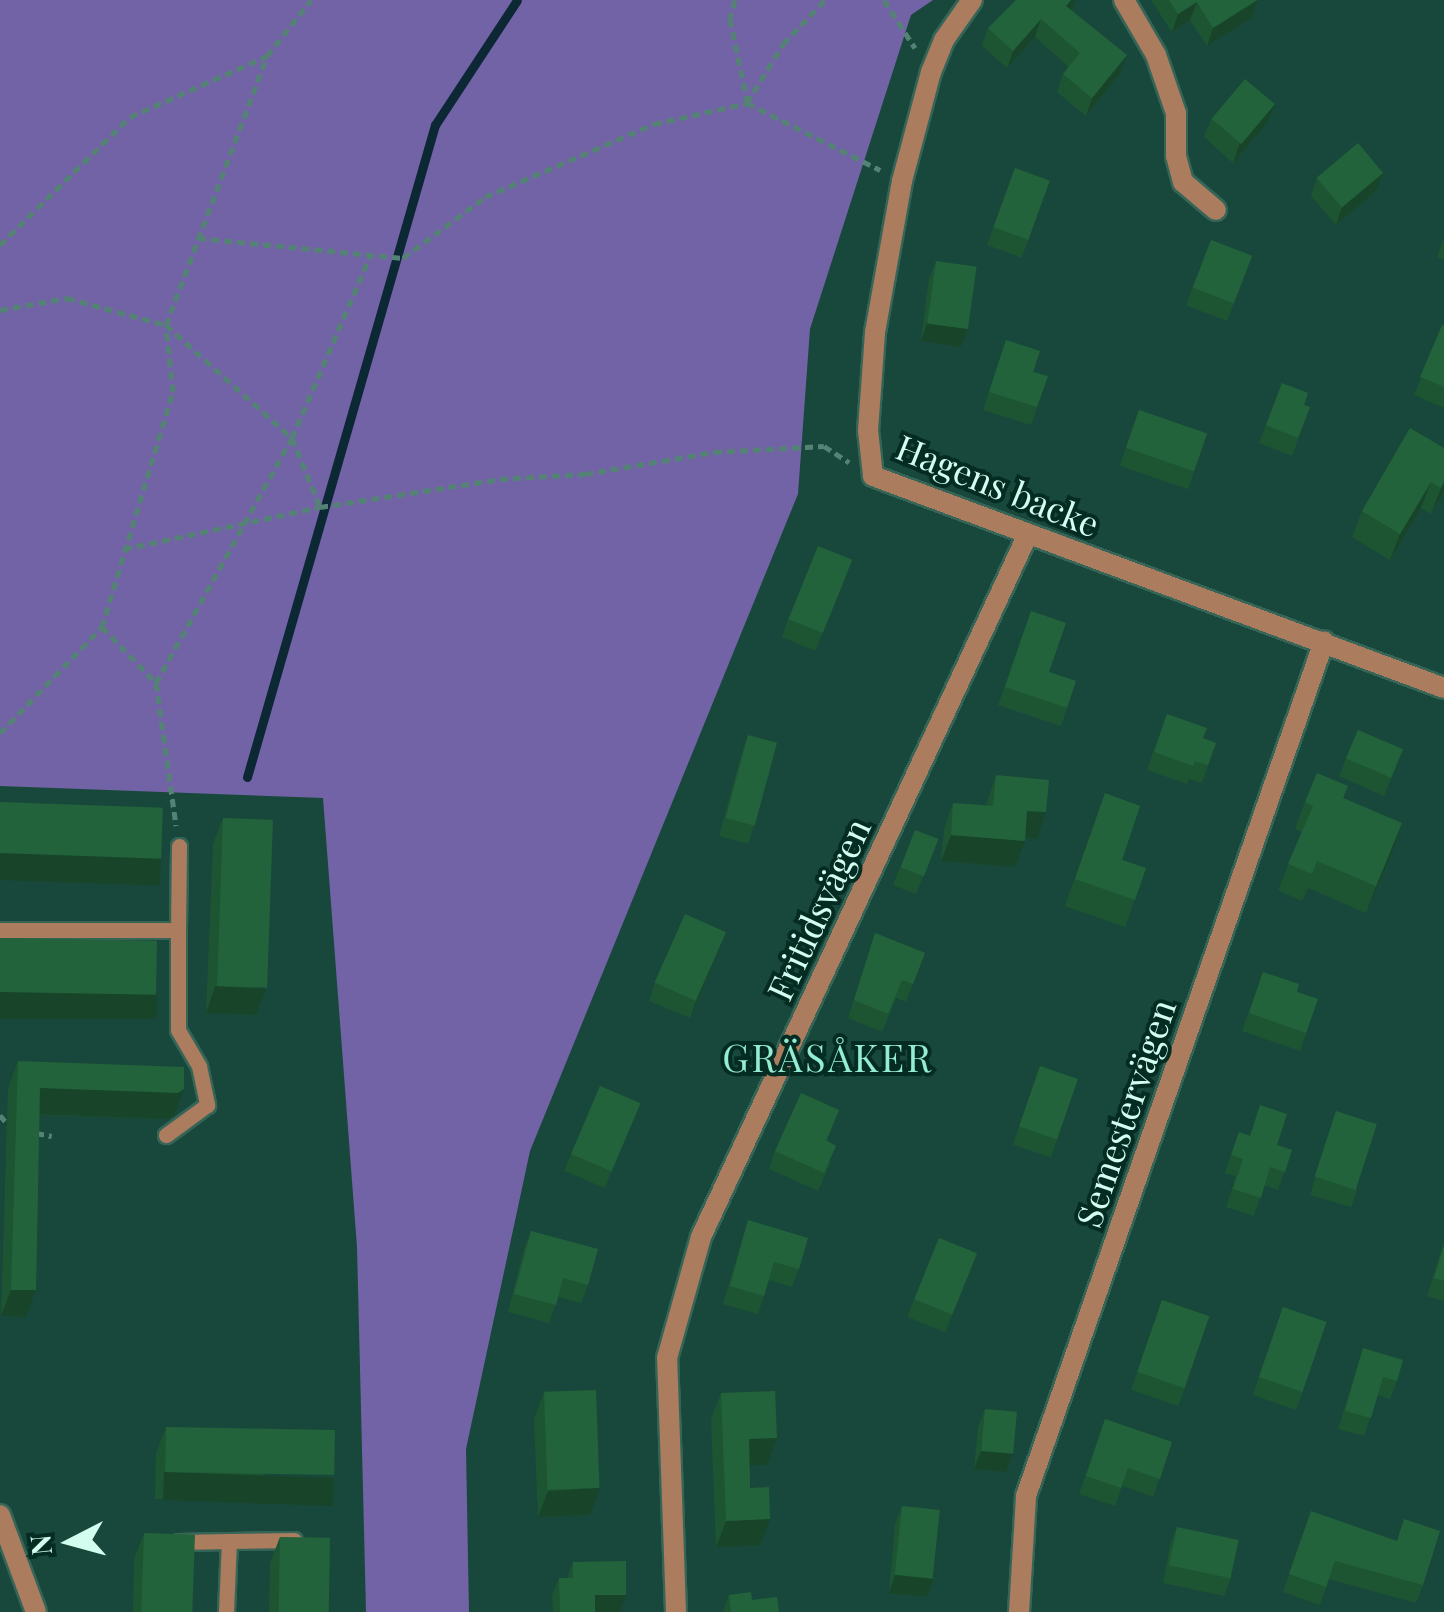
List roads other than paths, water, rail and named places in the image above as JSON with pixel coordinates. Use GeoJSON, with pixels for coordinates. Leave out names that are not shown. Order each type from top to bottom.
{"type":"FeatureCollection","features":[{"type":"Feature","properties":{"kind":"street","name":"Hagens backe"},"geometry":{"type":"LineString","coordinates":[[972,0],[944,40],[930,72],[902,181],[875,333],[868,430],[872,476],[1444,688]]}},
{"type":"Feature","properties":{"kind":"street"},"geometry":{"type":"LineString","coordinates":[[1124,0],[1156,54],[1176,113],[1176,156],[1183,182],[1216,210]]}},
{"type":"Feature","properties":{"kind":"street","name":"Fritidsvägen"},"geometry":{"type":"LineString","coordinates":[[676,1612],[668,1358],[701,1237],[1027,536]]}},
{"type":"Feature","properties":{"kind":"street","name":"Semestervägen"},"geometry":{"type":"LineString","coordinates":[[1019,1612],[1026,1496],[1324,641]]}},
{"type":"Feature","properties":{"kind":"street"},"geometry":{"type":"LineString","coordinates":[[0,1515],[36,1612]]}},
{"type":"Feature","properties":{"kind":"lane"},"geometry":{"type":"LineString","coordinates":[[166,1135],[208,1105],[200,1066],[178,1030],[179,846]]}},
{"type":"Feature","properties":{"kind":"lane"},"geometry":{"type":"LineString","coordinates":[[0,930],[178,930]]}},
{"type":"Feature","properties":{"kind":"lane"},"geometry":{"type":"LineString","coordinates":[[158,1542],[321,1540]]}},
{"type":"Feature","properties":{"kind":"lane"},"geometry":{"type":"LineString","coordinates":[[226,1612],[229,1541]]}},
{"type":"Feature","properties":{"kind":"waterway"},"geometry":{"type":"LineString","coordinates":[[247,777],[435,125],[517,0]]}},
{"type":"Feature","properties":{"kind":"district","name":"GRÄSÅKER"},"geometry":{"type":"Point","coordinates":[828,1057]}}]}
